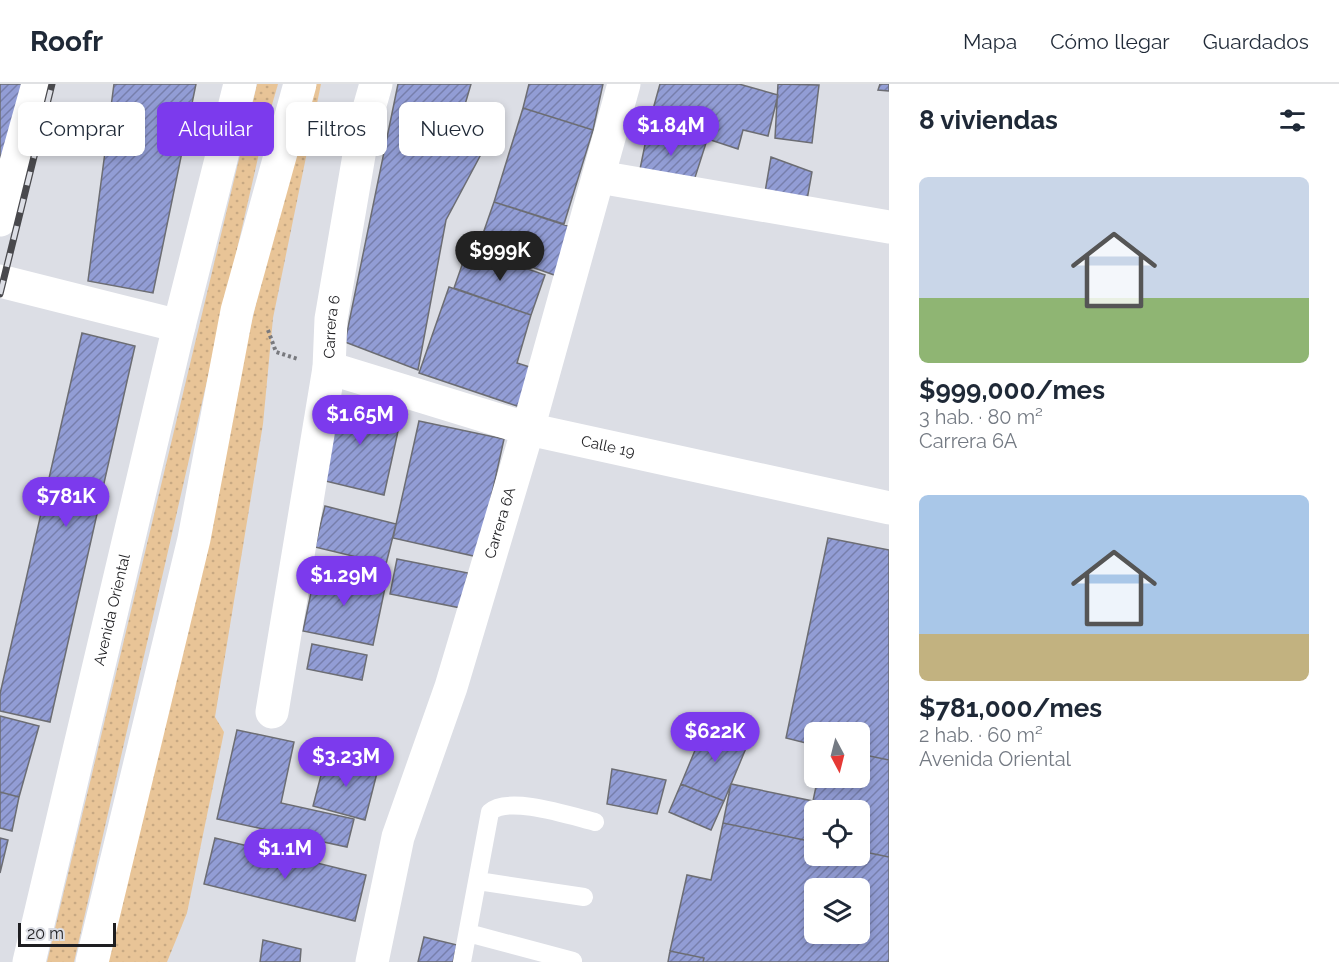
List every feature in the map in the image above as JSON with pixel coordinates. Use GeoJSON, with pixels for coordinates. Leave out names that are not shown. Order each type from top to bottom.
{"type":"FeatureCollection","features":[{"type":"Feature","properties":{"kind":"street"},"geometry":{"type":"LineString","coordinates":[[0,220],[38,84]]}},
{"type":"Feature","properties":{"kind":"street","name":"Avenida Oriental"},"geometry":{"type":"LineString","coordinates":[[29,962],[179,326],[240,84]]}},
{"type":"Feature","properties":{"kind":"street"},"geometry":{"type":"LineString","coordinates":[[92,962],[194,539],[237,311],[300,84]]}},
{"type":"Feature","properties":{"kind":"street","name":"Carrera 6"},"geometry":{"type":"LineString","coordinates":[[272,712],[329,368],[331,319],[364,126],[376,84]]}},
{"type":"Feature","properties":{"kind":"street","name":"Carrera 6A"},"geometry":{"type":"LineString","coordinates":[[372,962],[398,837],[451,687],[528,429],[624,84]]}},
{"type":"Feature","properties":{"kind":"street"},"geometry":{"type":"LineString","coordinates":[[599,177],[889,227]]}},
{"type":"Feature","properties":{"kind":"street"},"geometry":{"type":"LineString","coordinates":[[0,281],[179,326]]}},
{"type":"Feature","properties":{"kind":"street","name":"Calle 19"},"geometry":{"type":"LineString","coordinates":[[329,368],[528,429],[889,508]]}},
{"type":"Feature","properties":{"kind":"lane"},"geometry":{"type":"LineString","coordinates":[[462,962],[490,812],[500,805],[518,805],[595,822]]}},
{"type":"Feature","properties":{"kind":"lane"},"geometry":{"type":"LineString","coordinates":[[478,881],[584,897]]}},
{"type":"Feature","properties":{"kind":"lane"},"geometry":{"type":"LineString","coordinates":[[468,933],[573,961]]}},
{"type":"Feature","properties":{"kind":"path"},"geometry":{"type":"LineString","coordinates":[[237,311],[266,327],[273,338],[276,352],[329,368]]}},
{"type":"Feature","properties":{"kind":"shaded area"},"geometry":{"type":"Polygon","coordinates":[[[257,84],[278,84],[273,102],[253,102],[257,84]]]}},
{"type":"Feature","properties":{"kind":"shaded area"},"geometry":{"type":"Polygon","coordinates":[[[307,84],[321,84],[317,102],[303,102],[307,84]]]}},
{"type":"Feature","properties":{"kind":"shaded area"},"geometry":{"type":"Polygon","coordinates":[[[240,156],[258,156],[74,962],[47,962],[240,156]]]}},
{"type":"Feature","properties":{"kind":"shaded area"},"geometry":{"type":"Polygon","coordinates":[[[290,156],[306,156],[273,318],[263,424],[215,717],[224,732],[187,913],[167,962],[103,962],[290,156]]]}},
{"type":"Feature","properties":{"kind":"building"},"geometry":{"type":"Polygon","coordinates":[[[0,84],[32,84],[27,102],[18,102],[18,131],[0,192],[0,84]]]}},
{"type":"Feature","properties":{"kind":"building"},"geometry":{"type":"Polygon","coordinates":[[[114,84],[196,84],[192,102],[157,102],[157,156],[181,156],[153,293],[88,281],[104,156],[145,156],[145,102],[112,102],[114,84]]]}},
{"type":"Feature","properties":{"kind":"building"},"geometry":{"type":"Polygon","coordinates":[[[398,84],[471,84],[466,102],[399,102],[399,156],[480,156],[446,220],[418,370],[345,342],[383,156],[387,156],[387,138],[398,84]]]}},
{"type":"Feature","properties":{"kind":"building"},"geometry":{"type":"Polygon","coordinates":[[[529,84],[603,84],[593,130],[523,108],[529,84]]]}},
{"type":"Feature","properties":{"kind":"building"},"geometry":{"type":"Polygon","coordinates":[[[660,84],[739,84],[778,95],[768,136],[743,130],[738,149],[650,120],[660,84]]]}},
{"type":"Feature","properties":{"kind":"building"},"geometry":{"type":"Polygon","coordinates":[[[778,84],[819,85],[812,143],[775,138],[778,84]]]}},
{"type":"Feature","properties":{"kind":"building"},"geometry":{"type":"Polygon","coordinates":[[[880,84],[889,84],[889,91],[878,90],[880,84]]]}},
{"type":"Feature","properties":{"kind":"building"},"geometry":{"type":"Polygon","coordinates":[[[523,108],[593,130],[564,224],[494,202],[523,108]]]}},
{"type":"Feature","properties":{"kind":"building"},"geometry":{"type":"Polygon","coordinates":[[[650,120],[707,140],[691,190],[638,179],[650,120]]]}},
{"type":"Feature","properties":{"kind":"building"},"geometry":{"type":"Polygon","coordinates":[[[771,157],[812,172],[805,211],[763,204],[771,157]]]}},
{"type":"Feature","properties":{"kind":"building"},"geometry":{"type":"Polygon","coordinates":[[[494,202],[574,228],[557,276],[478,248],[494,202]]]}},
{"type":"Feature","properties":{"kind":"building"},"geometry":{"type":"Polygon","coordinates":[[[468,248],[545,275],[531,315],[454,288],[468,248]]]}},
{"type":"Feature","properties":{"kind":"building"},"geometry":{"type":"Polygon","coordinates":[[[449,287],[531,315],[517,363],[536,369],[523,408],[419,373],[449,287]]]}},
{"type":"Feature","properties":{"kind":"building"},"geometry":{"type":"Polygon","coordinates":[[[82,333],[135,346],[50,722],[0,711],[0,694],[82,333]]]}},
{"type":"Feature","properties":{"kind":"building"},"geometry":{"type":"Polygon","coordinates":[[[335,398],[402,413],[384,495],[317,479],[335,398]]]}},
{"type":"Feature","properties":{"kind":"building"},"geometry":{"type":"Polygon","coordinates":[[[419,421],[504,439],[478,557],[393,538],[419,421]]]}},
{"type":"Feature","properties":{"kind":"building"},"geometry":{"type":"Polygon","coordinates":[[[325,506],[396,524],[386,564],[315,547],[325,506]]]}},
{"type":"Feature","properties":{"kind":"building"},"geometry":{"type":"Polygon","coordinates":[[[828,538],[889,550],[889,760],[870,756],[870,722],[804,722],[804,742],[786,738],[828,538]]]}},
{"type":"Feature","properties":{"kind":"building"},"geometry":{"type":"Polygon","coordinates":[[[397,559],[468,573],[461,608],[390,594],[397,559]]]}},
{"type":"Feature","properties":{"kind":"building"},"geometry":{"type":"Polygon","coordinates":[[[316,569],[386,583],[373,645],[303,631],[316,569]]]}},
{"type":"Feature","properties":{"kind":"building"},"geometry":{"type":"Polygon","coordinates":[[[312,644],[367,655],[362,680],[307,669],[312,644]]]}},
{"type":"Feature","properties":{"kind":"building"},"geometry":{"type":"Polygon","coordinates":[[[0,716],[39,726],[19,797],[0,792],[0,716]]]}},
{"type":"Feature","properties":{"kind":"building"},"geometry":{"type":"Polygon","coordinates":[[[706,724],[749,741],[724,801],[681,784],[706,724]]]}},
{"type":"Feature","properties":{"kind":"building"},"geometry":{"type":"Polygon","coordinates":[[[237,730],[294,742],[281,803],[354,819],[347,847],[217,819],[237,730]]]}},
{"type":"Feature","properties":{"kind":"building"},"geometry":{"type":"Polygon","coordinates":[[[326,756],[378,769],[365,820],[313,806],[326,756]]]}},
{"type":"Feature","properties":{"kind":"building"},"geometry":{"type":"Polygon","coordinates":[[[870,756],[889,760],[889,857],[870,853],[870,800],[813,800],[816,788],[870,788],[870,756]]]}},
{"type":"Feature","properties":{"kind":"building"},"geometry":{"type":"Polygon","coordinates":[[[612,769],[666,780],[657,814],[607,804],[612,769]]]}},
{"type":"Feature","properties":{"kind":"building"},"geometry":{"type":"Polygon","coordinates":[[[681,784],[724,801],[711,830],[669,812],[681,784]]]}},
{"type":"Feature","properties":{"kind":"building"},"geometry":{"type":"Polygon","coordinates":[[[731,784],[808,800],[804,800],[804,840],[723,823],[731,784]]]}},
{"type":"Feature","properties":{"kind":"building"},"geometry":{"type":"Polygon","coordinates":[[[0,792],[19,797],[12,831],[0,828],[0,792]]]}},
{"type":"Feature","properties":{"kind":"building"},"geometry":{"type":"Polygon","coordinates":[[[723,823],[804,840],[804,866],[870,866],[870,853],[889,857],[889,962],[703,962],[704,958],[670,951],[687,875],[711,880],[723,823]]]}},
{"type":"Feature","properties":{"kind":"building"},"geometry":{"type":"Polygon","coordinates":[[[0,838],[8,840],[0,873],[0,838]]]}},
{"type":"Feature","properties":{"kind":"building"},"geometry":{"type":"Polygon","coordinates":[[[215,838],[366,875],[355,921],[204,884],[215,838]]]}},
{"type":"Feature","properties":{"kind":"building"},"geometry":{"type":"Polygon","coordinates":[[[424,937],[457,945],[453,962],[418,962],[424,937]]]}},
{"type":"Feature","properties":{"kind":"building"},"geometry":{"type":"Polygon","coordinates":[[[263,940],[301,949],[300,962],[260,962],[263,940]]]}},
{"type":"Feature","properties":{"kind":"building"},"geometry":{"type":"Polygon","coordinates":[[[670,951],[704,958],[703,962],[668,962],[670,951]]]}},
{"type":"Feature","properties":{"kind":"railway"},"geometry":{"type":"LineString","coordinates":[[0,294],[52,84]]}}]}
